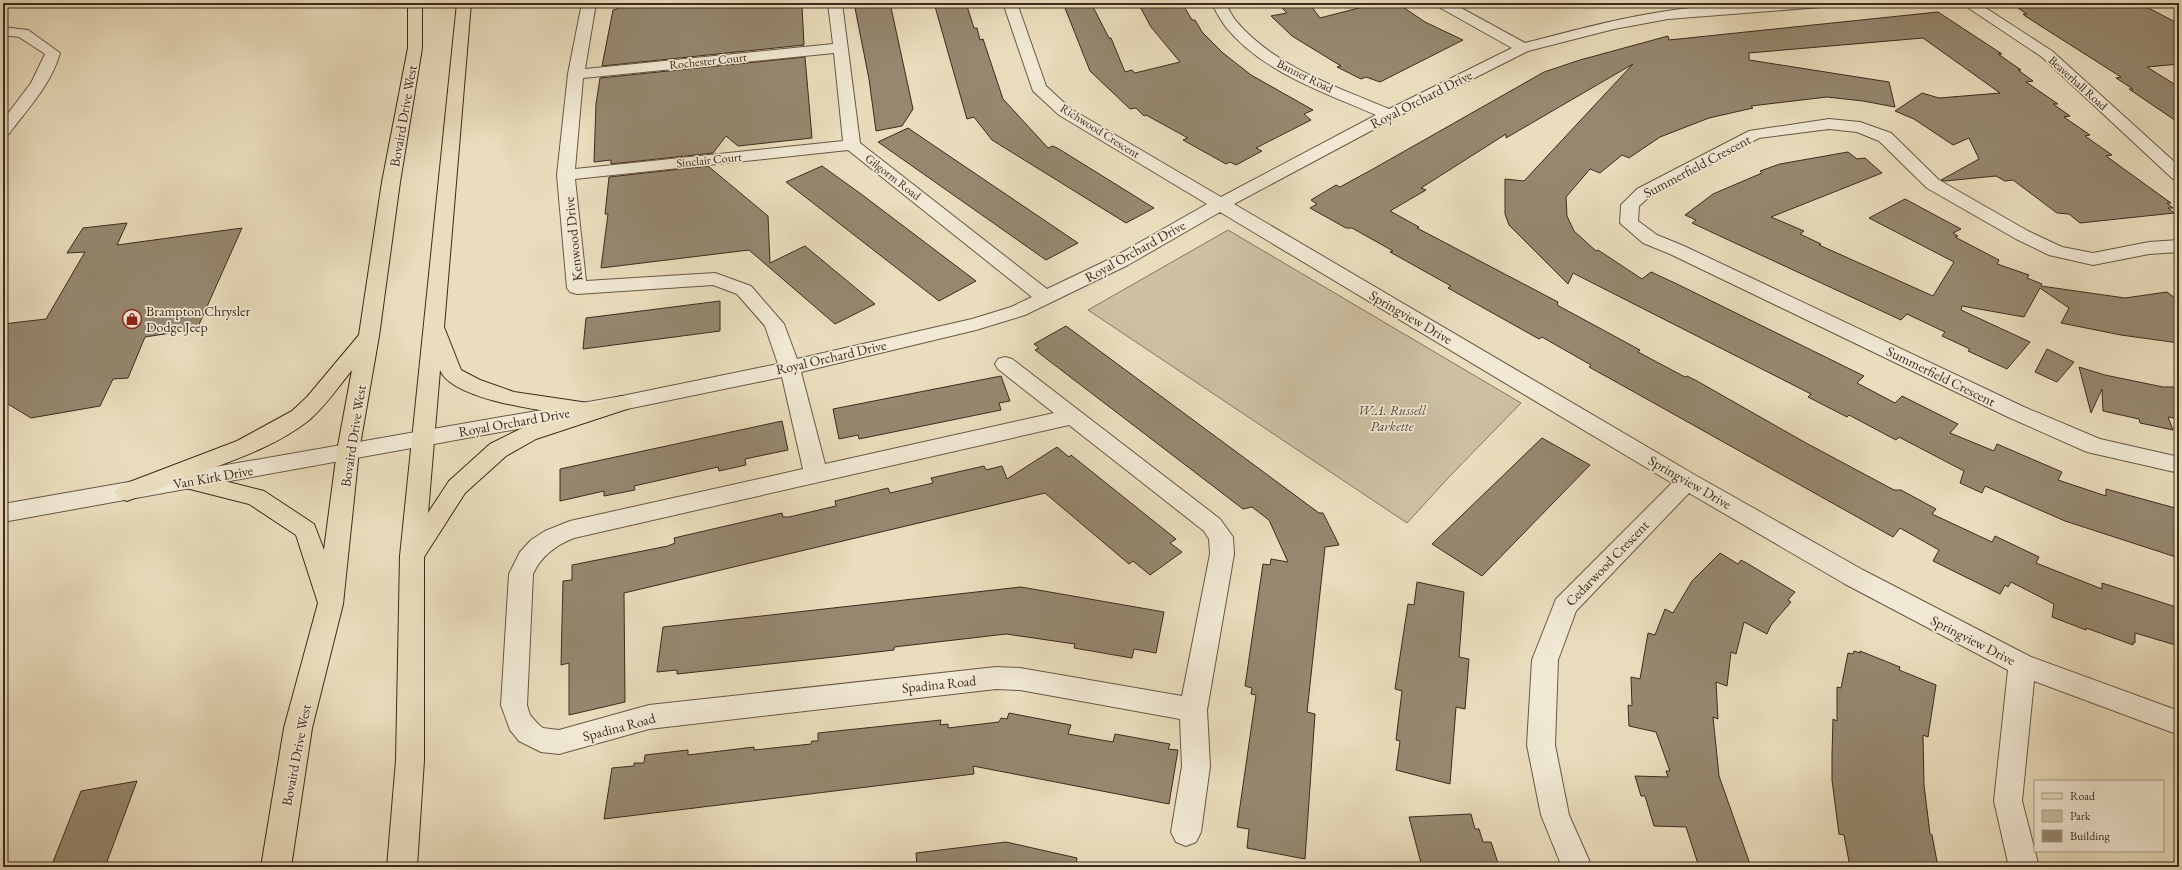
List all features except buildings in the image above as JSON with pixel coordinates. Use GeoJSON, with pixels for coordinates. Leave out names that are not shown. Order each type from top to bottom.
{"type":"FeatureCollection","features":[{"type":"Feature","properties":{"kind":"main road","name":"Bovaird Drive West"},"geometry":{"type":"LineString","coordinates":[[276,867],[298,728],[330,604],[348,451],[369,336],[391,182],[415,48],[415,3]]}},
{"type":"Feature","properties":{"kind":"main road"},"geometry":{"type":"LineString","coordinates":[[402,867],[410,760],[412,556],[435,326],[464,3]]}},
{"type":"Feature","properties":{"kind":"main road"},"geometry":{"type":"LineString","coordinates":[[435,326],[452,374],[473,385],[512,399],[587,409]]}},
{"type":"Feature","properties":{"kind":"main road"},"geometry":{"type":"LineString","coordinates":[[126,492],[245,447],[300,416],[315,402],[369,336]]}},
{"type":"Feature","properties":{"kind":"main road"},"geometry":{"type":"LineString","coordinates":[[412,556],[457,487],[498,450],[528,434],[622,403]]}},
{"type":"Feature","properties":{"kind":"main road"},"geometry":{"type":"LineString","coordinates":[[190,481],[256,497],[306,530],[330,604]]}},
{"type":"Feature","properties":{"kind":"street","name":"Kenwood Drive"},"geometry":{"type":"LineString","coordinates":[[589,3],[576,74],[566,175],[577,288],[715,279],[744,290],[774,324],[790,368]]}},
{"type":"Feature","properties":{"kind":"street","name":"Gilgorm Road"},"geometry":{"type":"LineString","coordinates":[[835,3],[852,145],[1046,298]]}},
{"type":"Feature","properties":{"kind":"street","name":"Richwood Crescent"},"geometry":{"type":"LineString","coordinates":[[1010,3],[1039,88],[1065,112],[1219,205]]}},
{"type":"Feature","properties":{"kind":"street","name":"Banner Road"},"geometry":{"type":"LineString","coordinates":[[1218,3],[1231,24],[1254,47],[1286,68],[1389,115]]}},
{"type":"Feature","properties":{"kind":"street"},"geometry":{"type":"LineString","coordinates":[[1442,3],[1523,48]]}},
{"type":"Feature","properties":{"kind":"street","name":"Royal Orchard Drive"},"geometry":{"type":"LineString","coordinates":[[423,438],[622,403],[790,368],[976,324],[1018,311],[1121,261],[1219,205],[1389,115],[1523,48],[1613,25],[1668,15],[1821,3]]}},
{"type":"Feature","properties":{"kind":"street","name":"Beaverhall Road"},"geometry":{"type":"LineString","coordinates":[[1968,3],[2047,54],[2179,175]]}},
{"type":"Feature","properties":{"kind":"street"},"geometry":{"type":"LineString","coordinates":[[3,31],[23,33],[53,52],[46,70],[3,132]]}},
{"type":"Feature","properties":{"kind":"street","name":"Rochester Court"},"geometry":{"type":"LineString","coordinates":[[576,74],[840,48]]}},
{"type":"Feature","properties":{"kind":"street","name":"Summerfield Crescent"},"geometry":{"type":"LineString","coordinates":[[2179,246],[2149,248],[2092,259],[2056,251],[2022,235],[1933,184],[1885,137],[1860,127],[1829,124],[1755,134],[1643,193],[1630,205],[1629,223],[1650,239],[1677,250],[2016,412],[2095,446],[2179,465]]}},
{"type":"Feature","properties":{"kind":"street","name":"Sinclair Court"},"geometry":{"type":"LineString","coordinates":[[566,175],[852,145]]}},
{"type":"Feature","properties":{"kind":"street","name":"Springview Drive"},"geometry":{"type":"LineString","coordinates":[[1219,205],[1687,481],[1854,577],[2022,665],[2179,722]]}},
{"type":"Feature","properties":{"kind":"street"},"geometry":{"type":"LineString","coordinates":[[1006,364],[1212,525],[1221,537],[1222,554],[1192,710],[1196,766],[1186,832]]}},
{"type":"Feature","properties":{"kind":"street"},"geometry":{"type":"LineString","coordinates":[[790,368],[816,475]]}},
{"type":"Feature","properties":{"kind":"street","name":"Spadina Road"},"geometry":{"type":"LineString","coordinates":[[1072,417],[570,530],[556,535],[534,552],[525,564],[520,584],[514,705],[516,718],[523,729],[530,735],[546,742],[559,742],[656,716],[996,678],[1020,679],[1192,710]]}},
{"type":"Feature","properties":{"kind":"street","name":"Van Kirk Drive"},"geometry":{"type":"LineString","coordinates":[[3,514],[423,438]]}},
{"type":"Feature","properties":{"kind":"street","name":"Cedarwood Crescent"},"geometry":{"type":"LineString","coordinates":[[1577,867],[1555,815],[1541,745],[1545,660],[1565,606],[1687,481]]}},
{"type":"Feature","properties":{"kind":"street"},"geometry":{"type":"LineString","coordinates":[[2022,665],[2008,801],[2024,867]]}},
{"type":"Feature","properties":{"kind":"green space","name":"W.A. Russell Parkette"},"geometry":{"type":"Polygon","coordinates":[[[1228,230],[1521,403],[1407,523],[1088,310],[1228,230]]]}},
{"type":"Feature","properties":{"kind":"place","name":"Brampton Chrysler Dodge Jeep"},"geometry":{"type":"Point","coordinates":[132,319]}}]}
